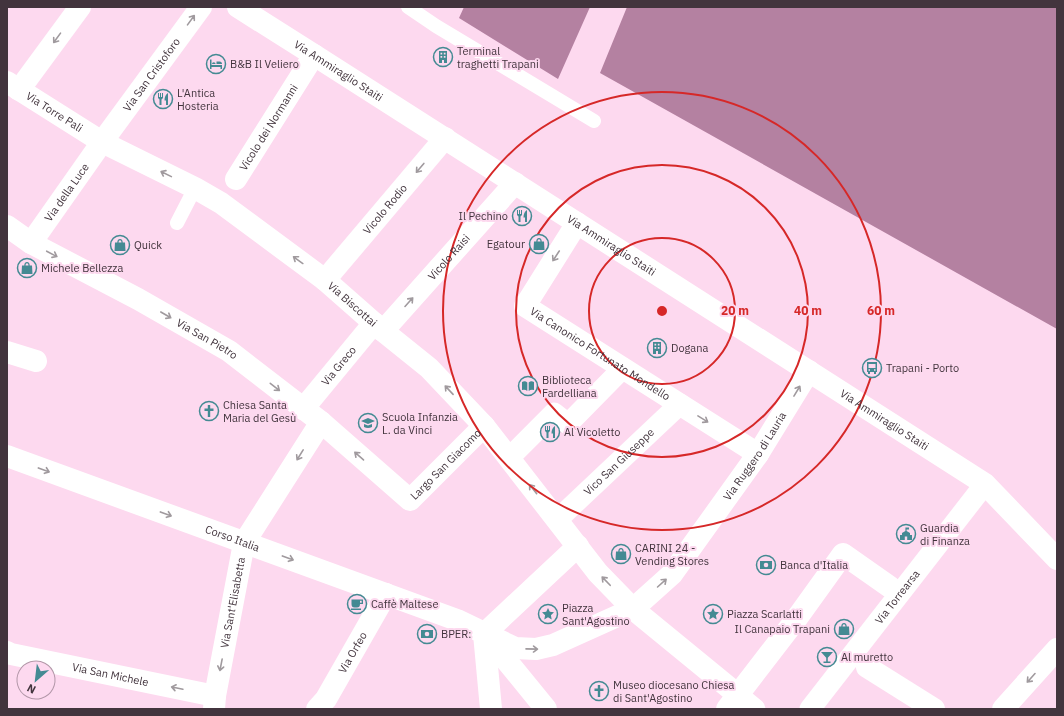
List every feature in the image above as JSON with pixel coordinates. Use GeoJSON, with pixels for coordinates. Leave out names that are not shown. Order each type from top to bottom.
{"type":"FeatureCollection","features":[{"type":"Feature","properties":{"kind":"street"},"geometry":{"type":"LineString","coordinates":[[13,86],[80,7]]}},
{"type":"Feature","properties":{"kind":"street","name":"Via San Cristoforo"},"geometry":{"type":"LineString","coordinates":[[102,142],[201,7]]}},
{"type":"Feature","properties":{"kind":"street","name":"Via Ammiraglio Staiti"},"geometry":{"type":"LineString","coordinates":[[238,7],[985,484],[1057,558]]}},
{"type":"Feature","properties":{"kind":"street","name":"Vicolo dei Normanni"},"geometry":{"type":"LineString","coordinates":[[236,179],[314,55]]}},
{"type":"Feature","properties":{"kind":"street","name":"Via Torre Pali"},"geometry":{"type":"LineString","coordinates":[[13,86],[102,142]]}},
{"type":"Feature","properties":{"kind":"street","name":"Vicolo Rodio"},"geometry":{"type":"LineString","coordinates":[[325,280],[445,138]]}},
{"type":"Feature","properties":{"kind":"street","name":"Via Biscottai"},"geometry":{"type":"LineString","coordinates":[[102,142],[221,202],[325,280],[429,368],[484,426],[598,573],[633,609],[742,704]]}},
{"type":"Feature","properties":{"kind":"street","name":"Via della Luce"},"geometry":{"type":"LineString","coordinates":[[31,243],[102,142]]}},
{"type":"Feature","properties":{"kind":"street","name":"Vicolo Raisi"},"geometry":{"type":"LineString","coordinates":[[379,327],[515,183]]}},
{"type":"Feature","properties":{"kind":"street","name":"Via Canonico Fortunato Mondello"},"geometry":{"type":"LineString","coordinates":[[577,223],[525,306],[758,454]]}},
{"type":"Feature","properties":{"kind":"street","name":"Via San Pietro"},"geometry":{"type":"LineString","coordinates":[[7,226],[31,243],[138,299],[229,351],[321,422],[388,481]]}},
{"type":"Feature","properties":{"kind":"street","name":"Via Greco"},"geometry":{"type":"LineString","coordinates":[[303,409],[379,327]]}},
{"type":"Feature","properties":{"kind":"street"},"geometry":{"type":"LineString","coordinates":[[7,352],[36,361]]}},
{"type":"Feature","properties":{"kind":"street"},"geometry":{"type":"LineString","coordinates":[[509,458],[554,413],[568,424],[623,368]]}},
{"type":"Feature","properties":{"kind":"street","name":"Via Ruggero di Lauria"},"geometry":{"type":"LineString","coordinates":[[633,609],[672,574],[758,454],[809,371]]}},
{"type":"Feature","properties":{"kind":"street","name":"Vico San Giuseppe"},"geometry":{"type":"LineString","coordinates":[[557,520],[680,404]]}},
{"type":"Feature","properties":{"kind":"street","name":"Via Sant'Elisabetta"},"geometry":{"type":"LineString","coordinates":[[215,702],[244,543],[321,422]]}},
{"type":"Feature","properties":{"kind":"street","name":"Largo San Giacomo"},"geometry":{"type":"LineString","coordinates":[[388,481],[410,500],[484,426]]}},
{"type":"Feature","properties":{"kind":"street","name":"Corso Italia"},"geometry":{"type":"LineString","coordinates":[[7,456],[457,620],[515,648],[536,649],[553,645],[633,609]]}},
{"type":"Feature","properties":{"kind":"street","name":"Via Torrearsa"},"geometry":{"type":"LineString","coordinates":[[810,709],[859,662],[895,591],[985,484]]}},
{"type":"Feature","properties":{"kind":"street"},"geometry":{"type":"LineString","coordinates":[[484,634],[578,546]]}},
{"type":"Feature","properties":{"kind":"street"},"geometry":{"type":"LineString","coordinates":[[742,704],[797,618],[843,554],[895,591]]}},
{"type":"Feature","properties":{"kind":"street","name":"Via Orfeo"},"geometry":{"type":"LineString","coordinates":[[317,709],[326,699],[386,594]]}},
{"type":"Feature","properties":{"kind":"street"},"geometry":{"type":"LineString","coordinates":[[484,634],[491,709]]}},
{"type":"Feature","properties":{"kind":"street"},"geometry":{"type":"LineString","coordinates":[[484,634],[546,709]]}},
{"type":"Feature","properties":{"kind":"street"},"geometry":{"type":"LineString","coordinates":[[1003,709],[1057,649]]}},
{"type":"Feature","properties":{"kind":"street","name":"Via San Michele"},"geometry":{"type":"LineString","coordinates":[[8,658],[215,702]]}},
{"type":"Feature","properties":{"kind":"street"},"geometry":{"type":"LineString","coordinates":[[859,662],[934,709]]}},
{"type":"Feature","properties":{"kind":"lane"},"geometry":{"type":"LineString","coordinates":[[408,7],[436,26],[594,121]]}},
{"type":"Feature","properties":{"kind":"lane"},"geometry":{"type":"LineString","coordinates":[[177,223],[195,188]]}},
{"type":"Feature","properties":{"kind":"shaded area"},"geometry":{"type":"Polygon","coordinates":[[[464,7],[590,7],[558,79],[459,18],[464,7]]]}},
{"type":"Feature","properties":{"kind":"shaded area"},"geometry":{"type":"Polygon","coordinates":[[[627,7],[1057,7],[1057,329],[600,73],[627,7]]]}},
{"type":"Feature","properties":{"kind":"place","name":"Terminal traghetti Trapani"},"geometry":{"type":"Point","coordinates":[443,57]}},
{"type":"Feature","properties":{"kind":"place","name":"B&B Il Veliero"},"geometry":{"type":"Point","coordinates":[216,64]}},
{"type":"Feature","properties":{"kind":"place","name":"L'Antica Hosteria"},"geometry":{"type":"Point","coordinates":[163,99]}},
{"type":"Feature","properties":{"kind":"place","name":"Il Pechino"},"geometry":{"type":"Point","coordinates":[522,216]}},
{"type":"Feature","properties":{"kind":"place","name":"Egatour"},"geometry":{"type":"Point","coordinates":[539,244]}},
{"type":"Feature","properties":{"kind":"place","name":"Quick"},"geometry":{"type":"Point","coordinates":[120,245]}},
{"type":"Feature","properties":{"kind":"place","name":"Michele Bellezza"},"geometry":{"type":"Point","coordinates":[27,268]}},
{"type":"Feature","properties":{"kind":"place","name":"Dogana"},"geometry":{"type":"Point","coordinates":[657,348]}},
{"type":"Feature","properties":{"kind":"place","name":"Trapani - Porto"},"geometry":{"type":"Point","coordinates":[872,368]}},
{"type":"Feature","properties":{"kind":"place","name":"Biblioteca Fardelliana"},"geometry":{"type":"Point","coordinates":[528,386]}},
{"type":"Feature","properties":{"kind":"place","name":"Chiesa Santa Maria del Gesù"},"geometry":{"type":"Point","coordinates":[209,411]}},
{"type":"Feature","properties":{"kind":"place","name":"Scuola Infanzia L. da Vinci"},"geometry":{"type":"Point","coordinates":[368,423]}},
{"type":"Feature","properties":{"kind":"place","name":"Al Vicoletto"},"geometry":{"type":"Point","coordinates":[550,432]}},
{"type":"Feature","properties":{"kind":"place","name":"Guardia di Finanza"},"geometry":{"type":"Point","coordinates":[906,534]}},
{"type":"Feature","properties":{"kind":"place","name":"CARINI 24 - Vending Stores"},"geometry":{"type":"Point","coordinates":[621,554]}},
{"type":"Feature","properties":{"kind":"place","name":"Banca d'Italia"},"geometry":{"type":"Point","coordinates":[766,565]}},
{"type":"Feature","properties":{"kind":"place","name":"Caffè Maltese"},"geometry":{"type":"Point","coordinates":[357,604]}},
{"type":"Feature","properties":{"kind":"place","name":"Piazza Sant'Agostino"},"geometry":{"type":"Point","coordinates":[548,614]}},
{"type":"Feature","properties":{"kind":"place","name":"Piazza Scarlatti"},"geometry":{"type":"Point","coordinates":[713,614]}},
{"type":"Feature","properties":{"kind":"place","name":"Il Canapaio Trapani"},"geometry":{"type":"Point","coordinates":[844,629]}},
{"type":"Feature","properties":{"kind":"place","name":"BPER:"},"geometry":{"type":"Point","coordinates":[427,634]}},
{"type":"Feature","properties":{"kind":"place","name":"Al muretto"},"geometry":{"type":"Point","coordinates":[827,657]}},
{"type":"Feature","properties":{"kind":"place","name":"Museo diocesano Chiesa di Sant'Agostino"},"geometry":{"type":"Point","coordinates":[599,691]}}]}
